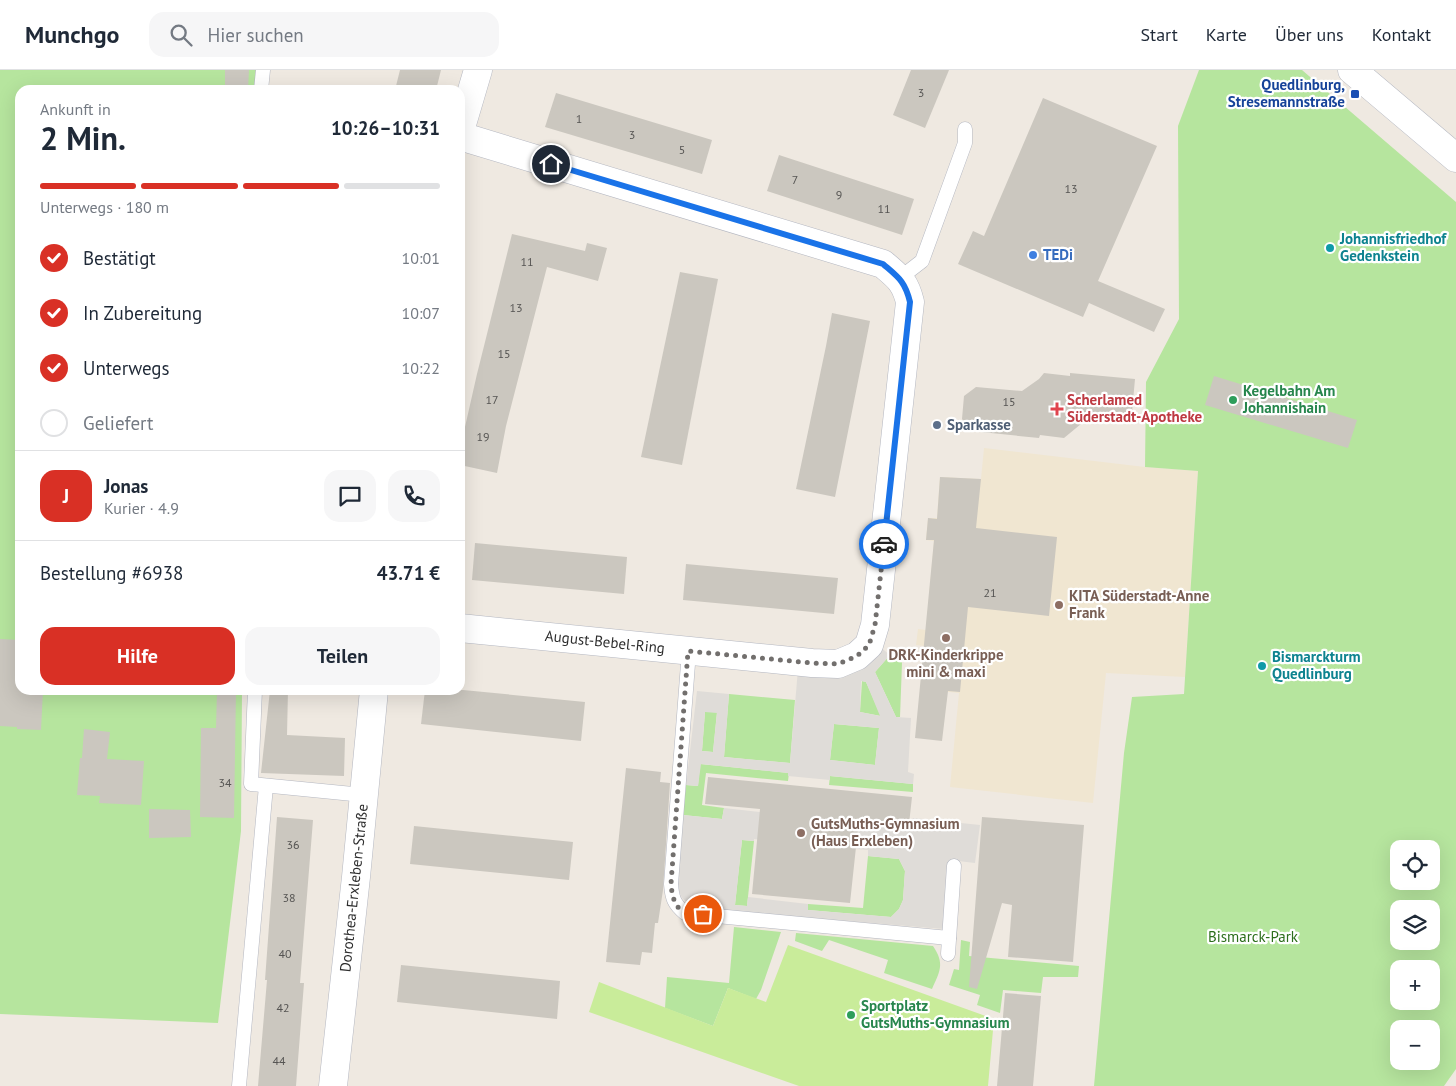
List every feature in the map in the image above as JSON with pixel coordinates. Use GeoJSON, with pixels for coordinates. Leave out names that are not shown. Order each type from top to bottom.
{"type":"FeatureCollection","features":[{"type":"Feature","properties":{"kind":"street"},"geometry":{"type":"LineString","coordinates":[[465,115],[478,70]]}},
{"type":"Feature","properties":{"kind":"street"},"geometry":{"type":"LineString","coordinates":[[1352,70],[1456,158]]}},
{"type":"Feature","properties":{"kind":"street"},"geometry":{"type":"LineString","coordinates":[[465,138],[883,264],[900,278]]}},
{"type":"Feature","properties":{"kind":"street","name":"August-Bebel-Ring"},"geometry":{"type":"LineString","coordinates":[[465,629],[812,663],[838,664],[857,656],[869,645],[875,625],[910,302],[906,288],[900,278]]}},
{"type":"Feature","properties":{"kind":"street","name":"Dorothea-Erxleben-Straße"},"geometry":{"type":"LineString","coordinates":[[333,1086],[373,695]]}},
{"type":"Feature","properties":{"kind":"lane"},"geometry":{"type":"LineString","coordinates":[[262,85],[263,70]]}},
{"type":"Feature","properties":{"kind":"lane"},"geometry":{"type":"LineString","coordinates":[[900,278],[922,261],[965,143],[965,129]]}},
{"type":"Feature","properties":{"kind":"lane"},"geometry":{"type":"LineString","coordinates":[[688,651],[671,884],[672,898],[677,906],[686,913],[949,938]]}},
{"type":"Feature","properties":{"kind":"lane"},"geometry":{"type":"LineString","coordinates":[[255,695],[251,784],[363,795]]}},
{"type":"Feature","properties":{"kind":"lane"},"geometry":{"type":"LineString","coordinates":[[239,1086],[266,786]]}},
{"type":"Feature","properties":{"kind":"lane"},"geometry":{"type":"LineString","coordinates":[[948,954],[954,866]]}},
{"type":"Feature","properties":{"kind":"shaded area","name":"KITA Süderstadt-Anne Frank"},"geometry":{"type":"Polygon","coordinates":[[[984,448],[1145,467],[1198,471],[1185,677],[1106,673],[1093,803],[950,787],[959,693],[921,689],[924,646],[916,645],[918,629],[926,630],[934,541],[926,540],[928,518],[937,518],[940,477],[981,479],[984,448]]]}},
{"type":"Feature","properties":{"kind":"shaded area"},"geometry":{"type":"Polygon","coordinates":[[[880,647],[890,655],[875,672],[896,717],[911,718],[908,772],[914,774],[913,784],[830,776],[830,780],[788,776],[788,773],[701,764],[698,786],[686,785],[697,691],[729,694],[724,757],[790,763],[798,669],[880,647]],[[861,681],[860,712],[880,716],[866,682],[861,681]],[[705,712],[702,751],[713,752],[717,713],[705,712]],[[834,724],[830,760],[875,765],[879,728],[834,724]]]}},
{"type":"Feature","properties":{"kind":"shaded area"},"geometry":{"type":"Polygon","coordinates":[[[724,808],[785,815],[782,842],[754,839],[754,841],[742,840],[735,905],[747,906],[748,897],[808,904],[808,910],[891,917],[899,909],[903,900],[905,871],[899,859],[868,856],[868,850],[818,846],[821,819],[911,827],[913,818],[980,825],[975,863],[950,860],[944,929],[702,909],[690,905],[682,898],[676,885],[683,815],[722,819],[724,808]]]}},
{"type":"Feature","properties":{"kind":"green space"},"geometry":{"type":"Polygon","coordinates":[[[0,70],[256,70],[255,85],[15,85],[15,695],[242,695],[241,831],[218,1023],[0,1014],[0,70]]]}},
{"type":"Feature","properties":{"kind":"green space","name":"Bismarck-Park"},"geometry":{"type":"Polygon","coordinates":[[[1199,70],[1302,70],[1456,202],[1456,1069],[1444,1086],[1094,1086],[1124,753],[1132,697],[1184,694],[1198,471],[1145,467],[1146,382],[1179,319],[1178,126],[1199,70]]]}},
{"type":"Feature","properties":{"kind":"green space"},"geometry":{"type":"Polygon","coordinates":[[[890,655],[897,656],[902,663],[900,717],[896,717],[875,672],[890,655]]]}},
{"type":"Feature","properties":{"kind":"green space"},"geometry":{"type":"Polygon","coordinates":[[[862,681],[866,682],[881,716],[860,712],[862,681]]]}},
{"type":"Feature","properties":{"kind":"green space"},"geometry":{"type":"Polygon","coordinates":[[[729,694],[795,700],[790,763],[724,757],[729,694]]]}},
{"type":"Feature","properties":{"kind":"green space"},"geometry":{"type":"Polygon","coordinates":[[[705,712],[717,712],[713,752],[702,751],[705,712]]]}},
{"type":"Feature","properties":{"kind":"green space"},"geometry":{"type":"Polygon","coordinates":[[[834,724],[879,728],[875,765],[830,760],[834,724]]]}},
{"type":"Feature","properties":{"kind":"green space"},"geometry":{"type":"Polygon","coordinates":[[[700,764],[789,773],[788,781],[706,773],[702,805],[724,808],[722,819],[683,815],[686,785],[698,786],[700,764]]]}},
{"type":"Feature","properties":{"kind":"green space"},"geometry":{"type":"Polygon","coordinates":[[[830,776],[913,784],[913,792],[829,785],[830,776]]]}},
{"type":"Feature","properties":{"kind":"green space"},"geometry":{"type":"Polygon","coordinates":[[[742,840],[754,841],[747,906],[735,905],[742,840]]]}},
{"type":"Feature","properties":{"kind":"green space"},"geometry":{"type":"Polygon","coordinates":[[[868,856],[899,859],[905,871],[903,900],[899,909],[891,917],[808,910],[808,904],[863,908],[868,856]]]}},
{"type":"Feature","properties":{"kind":"green space"},"geometry":{"type":"Polygon","coordinates":[[[734,927],[781,932],[761,990],[756,999],[728,988],[713,1026],[665,1008],[667,977],[729,983],[734,927]]]}},
{"type":"Feature","properties":{"kind":"green space"},"geometry":{"type":"Polygon","coordinates":[[[796,933],[933,946],[939,958],[939,972],[932,989],[884,973],[888,960],[829,940],[822,951],[795,941],[796,933]]]}},
{"type":"Feature","properties":{"kind":"green space"},"geometry":{"type":"Polygon","coordinates":[[[961,940],[970,942],[969,956],[1079,966],[1078,977],[1043,977],[1041,993],[1003,990],[1000,1013],[977,1005],[980,995],[949,985],[954,969],[959,970],[961,940]]]}},
{"type":"Feature","properties":{"kind":"green space","name":"Sportplatz GutsMuths-Gymnasium"},"geometry":{"type":"Polygon","coordinates":[[[788,945],[994,1019],[988,1086],[799,1086],[589,1012],[599,982],[713,1026],[728,988],[766,1002],[788,945]]]}},
{"type":"Feature","properties":{"kind":"building"},"geometry":{"type":"Polygon","coordinates":[[[225,70],[249,70],[248,85],[225,85],[225,70]]]}},
{"type":"Feature","properties":{"kind":"building"},"geometry":{"type":"Polygon","coordinates":[[[400,70],[441,70],[437,85],[396,85],[400,70]]]}},
{"type":"Feature","properties":{"kind":"building"},"geometry":{"type":"Polygon","coordinates":[[[911,70],[949,70],[925,128],[893,115],[911,70]]]}},
{"type":"Feature","properties":{"kind":"building"},"geometry":{"type":"Polygon","coordinates":[[[556,93],[712,140],[702,174],[545,127],[556,93]]]}},
{"type":"Feature","properties":{"kind":"building"},"geometry":{"type":"Polygon","coordinates":[[[1043,98],[1157,146],[1098,281],[1165,309],[1154,332],[1089,303],[1083,317],[958,264],[973,231],[984,236],[1043,98]]]}},
{"type":"Feature","properties":{"kind":"building"},"geometry":{"type":"Polygon","coordinates":[[[779,155],[914,199],[902,235],[767,191],[779,155]]]}},
{"type":"Feature","properties":{"kind":"building"},"geometry":{"type":"Polygon","coordinates":[[[512,234],[585,251],[587,243],[607,248],[598,281],[547,267],[506,426],[497,473],[465,466],[465,427],[512,234]]]}},
{"type":"Feature","properties":{"kind":"building"},"geometry":{"type":"Polygon","coordinates":[[[680,272],[718,279],[682,465],[641,457],[680,272]]]}},
{"type":"Feature","properties":{"kind":"building"},"geometry":{"type":"Polygon","coordinates":[[[832,313],[870,321],[835,497],[796,489],[832,313]]]}},
{"type":"Feature","properties":{"kind":"building"},"geometry":{"type":"Polygon","coordinates":[[[1044,373],[1070,376],[1070,373],[1135,379],[1131,423],[1087,419],[1064,438],[1040,435],[1039,438],[971,431],[962,419],[964,396],[976,387],[1022,391],[1044,373]]]}},
{"type":"Feature","properties":{"kind":"building"},"geometry":{"type":"Polygon","coordinates":[[[1214,376],[1357,420],[1348,448],[1205,405],[1214,376]]]}},
{"type":"Feature","properties":{"kind":"building"},"geometry":{"type":"Polygon","coordinates":[[[940,477],[981,479],[976,528],[1057,537],[1049,616],[968,607],[960,692],[948,691],[942,741],[915,738],[934,540],[926,540],[928,518],[937,519],[940,477]]]}},
{"type":"Feature","properties":{"kind":"building"},"geometry":{"type":"Polygon","coordinates":[[[475,543],[627,557],[624,594],[472,580],[475,543]]]}},
{"type":"Feature","properties":{"kind":"building"},"geometry":{"type":"Polygon","coordinates":[[[686,564],[838,578],[834,614],[683,600],[686,564]]]}},
{"type":"Feature","properties":{"kind":"building"},"geometry":{"type":"Polygon","coordinates":[[[0,639],[15,640],[15,695],[43,695],[41,730],[0,726],[0,639]]]}},
{"type":"Feature","properties":{"kind":"building"},"geometry":{"type":"Polygon","coordinates":[[[465,690],[585,702],[581,741],[421,724],[424,695],[465,695],[465,690]]]}},
{"type":"Feature","properties":{"kind":"building"},"geometry":{"type":"Polygon","coordinates":[[[217,695],[236,695],[234,818],[200,817],[201,728],[216,728],[217,695]]]}},
{"type":"Feature","properties":{"kind":"building"},"geometry":{"type":"Polygon","coordinates":[[[269,695],[288,695],[287,735],[345,738],[344,776],[261,773],[269,695]]]}},
{"type":"Feature","properties":{"kind":"building"},"geometry":{"type":"Polygon","coordinates":[[[84,729],[110,732],[107,759],[144,761],[141,805],[99,803],[100,796],[77,795],[84,729]]]}},
{"type":"Feature","properties":{"kind":"building"},"geometry":{"type":"Polygon","coordinates":[[[626,768],[661,772],[660,782],[670,783],[663,890],[658,923],[655,923],[652,953],[642,952],[640,965],[606,962],[626,768]]]}},
{"type":"Feature","properties":{"kind":"building","name":"GutsMuths-Gymnasium (Haus Erxleben)"},"geometry":{"type":"Polygon","coordinates":[[[708,777],[912,797],[909,824],[859,819],[850,903],[752,894],[760,809],[705,804],[708,777]]]}},
{"type":"Feature","properties":{"kind":"building"},"geometry":{"type":"Polygon","coordinates":[[[149,809],[190,810],[191,837],[149,838],[149,809]]]}},
{"type":"Feature","properties":{"kind":"building"},"geometry":{"type":"Polygon","coordinates":[[[277,817],[313,820],[300,983],[304,983],[296,1086],[258,1086],[267,980],[265,980],[277,817]]]}},
{"type":"Feature","properties":{"kind":"building"},"geometry":{"type":"Polygon","coordinates":[[[982,817],[1084,825],[1073,962],[1008,957],[1012,905],[1002,903],[977,989],[969,987],[982,817]]]}},
{"type":"Feature","properties":{"kind":"building"},"geometry":{"type":"Polygon","coordinates":[[[414,826],[573,842],[569,880],[410,864],[414,826]]]}},
{"type":"Feature","properties":{"kind":"building"},"geometry":{"type":"Polygon","coordinates":[[[401,965],[560,981],[557,1019],[397,1002],[401,965]]]}},
{"type":"Feature","properties":{"kind":"building"},"geometry":{"type":"Polygon","coordinates":[[[1005,993],[1041,996],[1033,1086],[997,1086],[1005,993]]]}},
{"type":"Feature","properties":{"kind":"way so far"},"geometry":{"type":"LineString","coordinates":[[703,914],[686,913],[677,906],[672,898],[671,884],[688,651],[838,664],[857,656],[869,645],[875,625],[884,544]]}},
{"type":"Feature","properties":{"kind":"place","name":"Quedlinburg, Stresemannstraße"},"geometry":{"type":"Point","coordinates":[1355,94]}},
{"type":"Feature","properties":{"kind":"place","name":"Johannisfriedhof Gedenkstein"},"geometry":{"type":"Point","coordinates":[1330,248]}},
{"type":"Feature","properties":{"kind":"place","name":"TEDi"},"geometry":{"type":"Point","coordinates":[1033,255]}},
{"type":"Feature","properties":{"kind":"place","name":"Kegelbahn Am Johannishain"},"geometry":{"type":"Point","coordinates":[1233,400]}},
{"type":"Feature","properties":{"kind":"place","name":"Scherlamed Süderstadt-Apotheke"},"geometry":{"type":"Point","coordinates":[1057,409]}},
{"type":"Feature","properties":{"kind":"place","name":"Sparkasse"},"geometry":{"type":"Point","coordinates":[937,425]}},
{"type":"Feature","properties":{"kind":"place","name":"KITA Süderstadt-Anne Frank"},"geometry":{"type":"Point","coordinates":[1059,605]}},
{"type":"Feature","properties":{"kind":"place","name":"DRK-Kinderkrippe mini & maxi"},"geometry":{"type":"Point","coordinates":[946,638]}},
{"type":"Feature","properties":{"kind":"place","name":"Bismarckturm Quedlinburg"},"geometry":{"type":"Point","coordinates":[1262,666]}},
{"type":"Feature","properties":{"kind":"place","name":"GutsMuths-Gymnasium (Haus Erxleben)"},"geometry":{"type":"Point","coordinates":[801,833]}},
{"type":"Feature","properties":{"kind":"place","name":"Sportplatz GutsMuths-Gymnasium"},"geometry":{"type":"Point","coordinates":[851,1015]}},
{"type":"Feature","properties":{"kind":"route"},"geometry":{"type":"LineString","coordinates":[[551,164],[883,264],[900,278],[906,288],[910,302],[884,544]]}}]}
